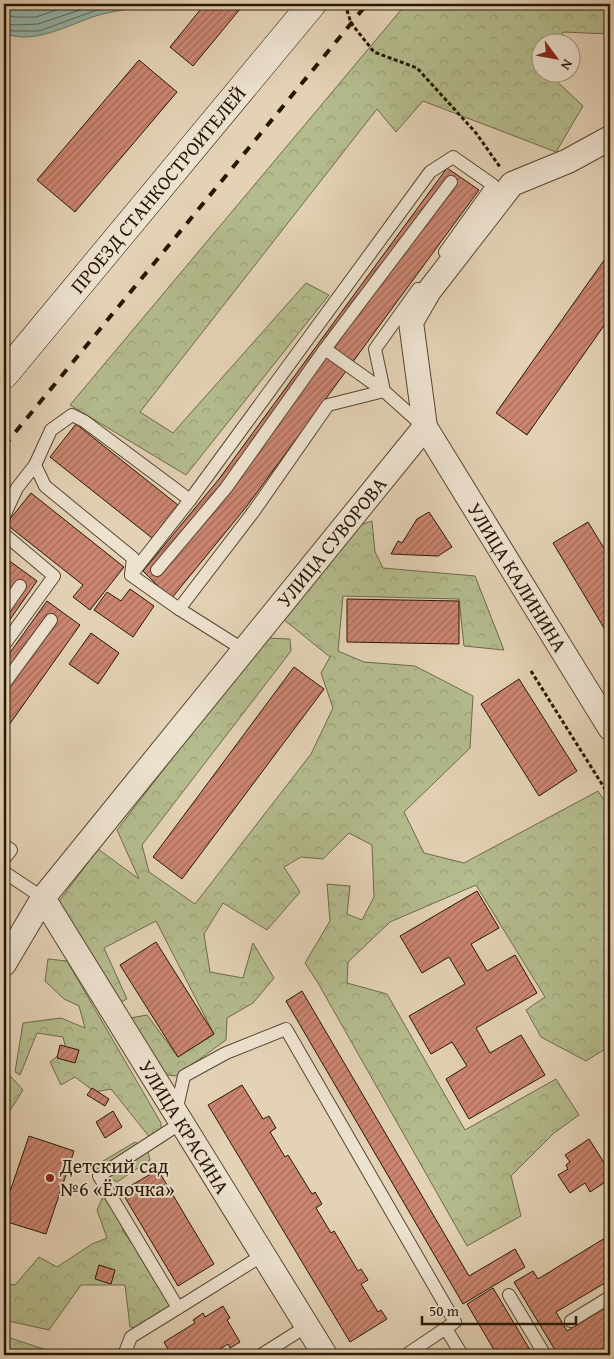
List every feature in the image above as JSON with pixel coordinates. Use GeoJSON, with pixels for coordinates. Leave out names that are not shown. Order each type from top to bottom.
{"type":"FeatureCollection","features":[{"type":"Feature","properties":{"kind":"main road","name":"ПРОЕЗД СТАНКОСТРОИТЕЛЕЙ"},"geometry":{"type":"LineString","coordinates":[[4,375],[312,4]]}},
{"type":"Feature","properties":{"kind":"street"},"geometry":{"type":"LineString","coordinates":[[425,427],[411,322],[429,291],[512,184],[568,161],[610,138]]}},
{"type":"Feature","properties":{"kind":"street","name":"УЛИЦА СУВОРОВА"},"geometry":{"type":"LineString","coordinates":[[4,964],[43,898],[425,427]]}},
{"type":"Feature","properties":{"kind":"street","name":"УЛИЦА КАЛИНИНА"},"geometry":{"type":"LineString","coordinates":[[425,427],[610,728]]}},
{"type":"Feature","properties":{"kind":"street","name":"УЛИЦА КРАСИНА"},"geometry":{"type":"LineString","coordinates":[[43,898],[325,1355]]}},
{"type":"Feature","properties":{"kind":"lane"},"geometry":{"type":"LineString","coordinates":[[131,575],[190,500],[430,172],[453,157],[493,185],[375,349],[384,391]]}},
{"type":"Feature","properties":{"kind":"lane"},"geometry":{"type":"LineString","coordinates":[[157,570],[226,488],[325,348],[451,182]]}},
{"type":"Feature","properties":{"kind":"lane"},"geometry":{"type":"LineString","coordinates":[[325,348],[384,391],[425,427]]}},
{"type":"Feature","properties":{"kind":"lane"},"geometry":{"type":"LineString","coordinates":[[179,609],[254,511],[328,406],[384,391]]}},
{"type":"Feature","properties":{"kind":"lane"},"geometry":{"type":"LineString","coordinates":[[4,516],[17,488],[35,465],[52,430],[72,415],[84,421],[190,500]]}},
{"type":"Feature","properties":{"kind":"lane"},"geometry":{"type":"LineString","coordinates":[[35,465],[46,486],[133,558],[131,575]]}},
{"type":"Feature","properties":{"kind":"lane"},"geometry":{"type":"LineString","coordinates":[[4,534],[54,576],[4,645]]}},
{"type":"Feature","properties":{"kind":"lane"},"geometry":{"type":"LineString","coordinates":[[131,575],[179,609],[244,650]]}},
{"type":"Feature","properties":{"kind":"lane"},"geometry":{"type":"LineString","coordinates":[[4,609],[20,586]]}},
{"type":"Feature","properties":{"kind":"lane"},"geometry":{"type":"LineString","coordinates":[[4,684],[51,620]]}},
{"type":"Feature","properties":{"kind":"lane"},"geometry":{"type":"LineString","coordinates":[[4,845],[11,850],[4,859]]}},
{"type":"Feature","properties":{"kind":"lane"},"geometry":{"type":"LineString","coordinates":[[4,872],[43,898]]}},
{"type":"Feature","properties":{"kind":"lane"},"geometry":{"type":"LineString","coordinates":[[178,1308],[99,1176],[178,1119],[184,1076],[226,1053],[286,1030],[456,1322],[406,1355]]}},
{"type":"Feature","properties":{"kind":"lane"},"geometry":{"type":"LineString","coordinates":[[124,1355],[131,1337],[263,1255]]}},
{"type":"Feature","properties":{"kind":"lane"},"geometry":{"type":"LineString","coordinates":[[509,1295],[545,1355]]}},
{"type":"Feature","properties":{"kind":"lane"},"geometry":{"type":"LineString","coordinates":[[571,1321],[610,1297]]}},
{"type":"Feature","properties":{"kind":"lane"},"geometry":{"type":"LineString","coordinates":[[261,1355],[307,1326]]}},
{"type":"Feature","properties":{"kind":"lane"},"geometry":{"type":"LineString","coordinates":[[446,1328],[462,1355]]}},
{"type":"Feature","properties":{"kind":"path"},"geometry":{"type":"LineString","coordinates":[[345,4],[351,22],[374,52],[417,68],[476,133],[512,184]]}},
{"type":"Feature","properties":{"kind":"path"},"geometry":{"type":"LineString","coordinates":[[531,671],[610,797]]}},
{"type":"Feature","properties":{"kind":"green space"},"geometry":{"type":"Polygon","coordinates":[[[406,4],[610,4],[610,34],[532,32],[532,82],[558,82],[583,106],[556,152],[423,101],[396,132],[377,109],[140,412],[173,433],[306,283],[329,295],[186,475],[70,405],[406,4]]]}},
{"type":"Feature","properties":{"kind":"green space"},"geometry":{"type":"Polygon","coordinates":[[[372,521],[375,552],[383,568],[475,576],[504,650],[464,646],[459,599],[343,596],[338,651],[364,662],[415,666],[473,696],[470,748],[404,812],[424,853],[464,863],[598,791],[610,809],[610,1046],[586,1061],[541,1037],[526,1010],[545,997],[476,885],[390,922],[348,962],[347,983],[387,994],[465,1130],[556,1079],[579,1115],[554,1133],[511,1176],[521,1216],[467,1246],[305,963],[330,921],[327,884],[350,886],[347,914],[362,920],[374,897],[372,845],[349,833],[323,859],[301,857],[284,867],[300,892],[267,930],[223,903],[204,934],[210,972],[243,978],[253,943],[274,978],[253,1003],[227,1018],[226,1040],[176,1076],[152,1073],[130,1018],[147,1015],[178,1057],[214,1034],[156,921],[104,948],[127,999],[115,1005],[58,903],[98,849],[139,879],[117,830],[265,638],[290,639],[291,651],[142,845],[149,872],[195,904],[311,754],[333,708],[321,673],[330,657],[283,619],[348,529],[372,521]]]}},
{"type":"Feature","properties":{"kind":"green space"},"geometry":{"type":"Polygon","coordinates":[[[48,959],[67,961],[161,1123],[161,1138],[151,1139],[111,1089],[95,1092],[75,1077],[61,1085],[50,1062],[66,1049],[63,1037],[37,1033],[20,1075],[15,1072],[23,1023],[61,1018],[85,1028],[79,1006],[64,999],[45,981],[48,959]]]}},
{"type":"Feature","properties":{"kind":"green space"},"geometry":{"type":"Polygon","coordinates":[[[4,1069],[23,1090],[4,1120],[4,1069]]]}},
{"type":"Feature","properties":{"kind":"green space"},"geometry":{"type":"Polygon","coordinates":[[[135,1142],[147,1148],[150,1160],[117,1182],[110,1178],[101,1179],[93,1167],[135,1142]]]}},
{"type":"Feature","properties":{"kind":"green space"},"geometry":{"type":"Polygon","coordinates":[[[106,1190],[118,1201],[123,1231],[175,1302],[150,1329],[130,1327],[125,1285],[81,1285],[49,1330],[4,1320],[4,1283],[15,1285],[39,1257],[57,1267],[92,1244],[107,1238],[97,1210],[106,1190]]]}},
{"type":"Feature","properties":{"kind":"green space"},"geometry":{"type":"Polygon","coordinates":[[[4,1336],[59,1354],[60,1355],[4,1355],[4,1336]]]}},
{"type":"Feature","properties":{"kind":"water"},"geometry":{"type":"Polygon","coordinates":[[[4,4],[140,4],[99,15],[51,32],[27,37],[4,33],[4,4]]]}},
{"type":"Feature","properties":{"kind":"building"},"geometry":{"type":"Polygon","coordinates":[[[205,4],[234,4],[240,9],[193,66],[170,47],[205,4]]]}},
{"type":"Feature","properties":{"kind":"building"},"geometry":{"type":"Polygon","coordinates":[[[139,60],[177,92],[75,212],[37,180],[139,60]]]}},
{"type":"Feature","properties":{"kind":"building"},"geometry":{"type":"Polygon","coordinates":[[[447,168],[479,190],[247,506],[171,599],[143,571],[219,479],[447,168]]]}},
{"type":"Feature","properties":{"kind":"building"},"geometry":{"type":"Polygon","coordinates":[[[610,252],[610,317],[527,435],[496,413],[610,252]]]}},
{"type":"Feature","properties":{"kind":"building"},"geometry":{"type":"Polygon","coordinates":[[[76,424],[178,505],[152,538],[50,457],[76,424]]]}},
{"type":"Feature","properties":{"kind":"building"},"geometry":{"type":"Polygon","coordinates":[[[31,493],[124,567],[90,610],[73,597],[83,585],[6,524],[31,493]]]}},
{"type":"Feature","properties":{"kind":"building"},"geometry":{"type":"Polygon","coordinates":[[[429,512],[452,547],[438,556],[391,554],[398,541],[402,543],[417,519],[429,512]]]}},
{"type":"Feature","properties":{"kind":"building"},"geometry":{"type":"Polygon","coordinates":[[[588,522],[610,558],[610,638],[553,543],[588,522]]]}},
{"type":"Feature","properties":{"kind":"building"},"geometry":{"type":"Polygon","coordinates":[[[4,557],[37,581],[4,628],[4,557]]]}},
{"type":"Feature","properties":{"kind":"building"},"geometry":{"type":"Polygon","coordinates":[[[130,589],[154,606],[133,637],[94,610],[107,592],[121,601],[130,589]]]}},
{"type":"Feature","properties":{"kind":"building"},"geometry":{"type":"Polygon","coordinates":[[[347,599],[459,601],[459,644],[347,642],[347,599]]]}},
{"type":"Feature","properties":{"kind":"building"},"geometry":{"type":"Polygon","coordinates":[[[47,601],[80,625],[4,732],[4,661],[47,601]]]}},
{"type":"Feature","properties":{"kind":"building"},"geometry":{"type":"Polygon","coordinates":[[[91,633],[119,653],[98,684],[69,664],[91,633]]]}},
{"type":"Feature","properties":{"kind":"building"},"geometry":{"type":"Polygon","coordinates":[[[294,667],[324,689],[182,879],[153,857],[294,667]]]}},
{"type":"Feature","properties":{"kind":"building"},"geometry":{"type":"Polygon","coordinates":[[[519,679],[577,771],[539,796],[481,704],[519,679]]]}},
{"type":"Feature","properties":{"kind":"building"},"geometry":{"type":"Polygon","coordinates":[[[477,891],[499,928],[471,944],[487,971],[515,955],[537,993],[476,1028],[490,1053],[521,1035],[545,1075],[469,1119],[446,1079],[467,1066],[452,1042],[431,1054],[409,1016],[465,984],[449,957],[422,973],[400,936],[477,891]]]}},
{"type":"Feature","properties":{"kind":"building"},"geometry":{"type":"Polygon","coordinates":[[[156,942],[214,1034],[178,1057],[120,965],[156,942]]]}},
{"type":"Feature","properties":{"kind":"building"},"geometry":{"type":"Polygon","coordinates":[[[302,991],[469,1276],[515,1249],[525,1267],[463,1304],[286,1001],[302,991]]]}},
{"type":"Feature","properties":{"kind":"building"},"geometry":{"type":"Polygon","coordinates":[[[60,1045],[79,1050],[75,1063],[57,1058],[60,1045]]]}},
{"type":"Feature","properties":{"kind":"building"},"geometry":{"type":"Polygon","coordinates":[[[242,1085],[263,1119],[269,1116],[276,1128],[270,1132],[285,1157],[288,1155],[312,1194],[315,1192],[322,1204],[316,1208],[331,1233],[334,1231],[358,1271],[361,1269],[368,1280],[361,1284],[378,1312],[381,1310],[387,1319],[350,1342],[208,1105],[242,1085]]]}},
{"type":"Feature","properties":{"kind":"building"},"geometry":{"type":"Polygon","coordinates":[[[92,1088],[109,1099],[105,1106],[87,1095],[92,1088]]]}},
{"type":"Feature","properties":{"kind":"building"},"geometry":{"type":"Polygon","coordinates":[[[113,1111],[122,1127],[105,1138],[96,1122],[113,1111]]]}},
{"type":"Feature","properties":{"kind":"building"},"geometry":{"type":"Polygon","coordinates":[[[29,1136],[74,1151],[46,1234],[4,1221],[4,1209],[29,1136]]]}},
{"type":"Feature","properties":{"kind":"building"},"geometry":{"type":"Polygon","coordinates":[[[589,1139],[610,1172],[610,1179],[590,1192],[585,1183],[570,1193],[558,1175],[568,1169],[566,1165],[570,1162],[565,1155],[589,1139]]]}},
{"type":"Feature","properties":{"kind":"building"},"geometry":{"type":"Polygon","coordinates":[[[158,1170],[214,1264],[178,1286],[121,1191],[158,1170]]]}},
{"type":"Feature","properties":{"kind":"building"},"geometry":{"type":"Polygon","coordinates":[[[610,1235],[610,1280],[556,1312],[567,1331],[610,1305],[610,1351],[604,1355],[558,1355],[514,1282],[533,1271],[538,1279],[610,1235]]]}},
{"type":"Feature","properties":{"kind":"building"},"geometry":{"type":"Polygon","coordinates":[[[99,1265],[115,1270],[111,1284],[95,1279],[99,1265]]]}},
{"type":"Feature","properties":{"kind":"building"},"geometry":{"type":"Polygon","coordinates":[[[493,1288],[533,1355],[497,1355],[467,1304],[493,1288]]]}},
{"type":"Feature","properties":{"kind":"building"},"geometry":{"type":"Polygon","coordinates":[[[223,1306],[230,1318],[227,1320],[240,1342],[230,1348],[228,1344],[220,1349],[223,1353],[219,1355],[171,1355],[164,1342],[195,1323],[193,1320],[203,1313],[205,1317],[223,1306]]]}},
{"type":"Feature","properties":{"kind":"railway"},"geometry":{"type":"LineString","coordinates":[[4,446],[367,4]]}},
{"type":"Feature","properties":{"kind":"place","name":"Детский сад №6 «Ёлочка»"},"geometry":{"type":"Point","coordinates":[50,1178]}}]}
